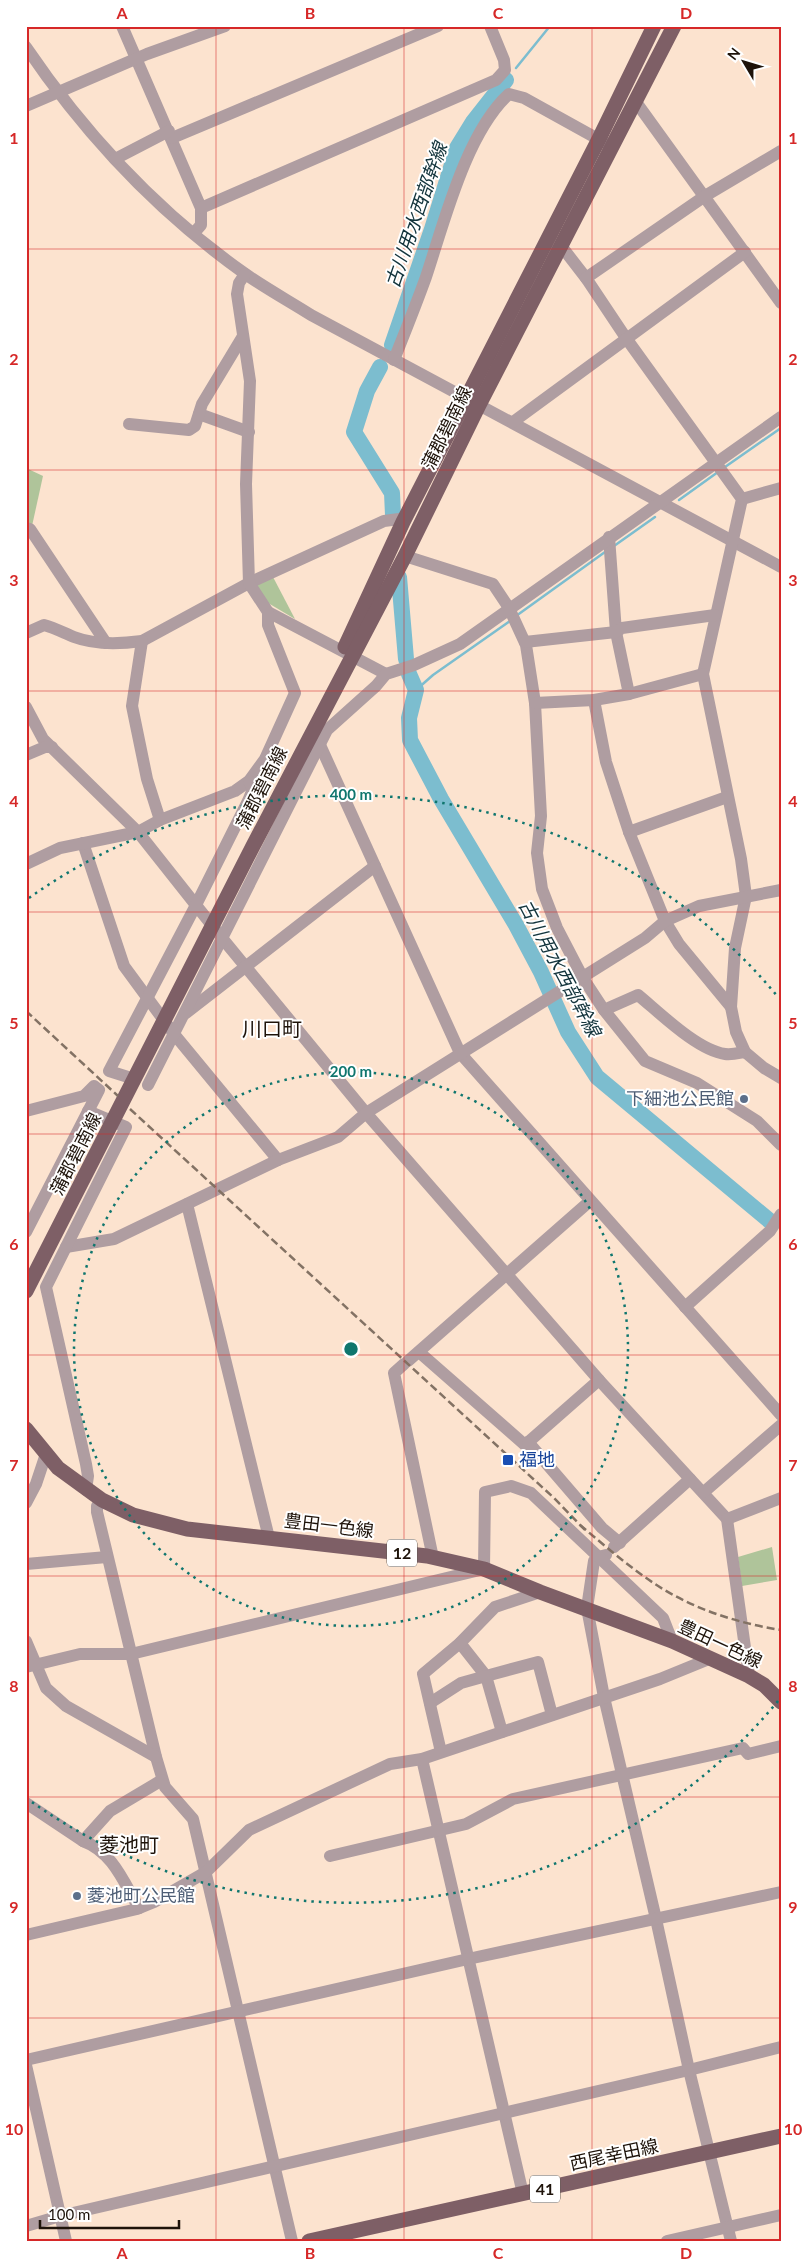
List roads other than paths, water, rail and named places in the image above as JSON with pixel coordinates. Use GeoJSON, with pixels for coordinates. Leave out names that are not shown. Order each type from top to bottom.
{"type":"FeatureCollection","features":[{"type":"Feature","properties":{"kind":"main road","name":"蒲郡碧南線"},"geometry":{"type":"LineString","coordinates":[[26,1291],[61,1242],[348,653],[403,522],[562,247],[654,26]]}},
{"type":"Feature","properties":{"kind":"main road","name":"蒲郡碧南線"},"geometry":{"type":"LineString","coordinates":[[348,653],[405,556],[472,402],[605,143],[636,102],[674,26]]}},
{"type":"Feature","properties":{"kind":"main road","name":"豊田一色線"},"geometry":{"type":"LineString","coordinates":[[26,1429],[58,1468],[86,1490],[133,1516],[174,1527],[433,1558],[484,1569],[672,1641],[749,1676],[764,1685],[781,1702]]}},
{"type":"Feature","properties":{"kind":"main road","name":"西尾幸田線"},"geometry":{"type":"LineString","coordinates":[[309,2241],[781,2136]]}},
{"type":"Feature","properties":{"kind":"street"},"geometry":{"type":"LineString","coordinates":[[122,26],[201,208],[201,225],[194,233]]}},
{"type":"Feature","properties":{"kind":"street"},"geometry":{"type":"LineString","coordinates":[[26,106],[136,60],[226,26]]}},
{"type":"Feature","properties":{"kind":"street"},"geometry":{"type":"LineString","coordinates":[[115,159],[170,134],[438,26]]}},
{"type":"Feature","properties":{"kind":"street"},"geometry":{"type":"LineString","coordinates":[[201,208],[496,80],[505,70],[504,60],[490,26]]}},
{"type":"Feature","properties":{"kind":"street"},"geometry":{"type":"LineString","coordinates":[[26,47],[59,93],[94,137],[115,159],[162,207],[245,274],[312,315],[394,360],[781,567]]}},
{"type":"Feature","properties":{"kind":"street"},"geometry":{"type":"LineString","coordinates":[[394,360],[420,295],[464,164],[497,105],[509,94],[524,98],[605,143]]}},
{"type":"Feature","properties":{"kind":"street"},"geometry":{"type":"LineString","coordinates":[[636,102],[781,302]]}},
{"type":"Feature","properties":{"kind":"street"},"geometry":{"type":"LineString","coordinates":[[586,278],[705,196],[781,151]]}},
{"type":"Feature","properties":{"kind":"street"},"geometry":{"type":"LineString","coordinates":[[562,247],[586,278],[626,338],[742,499],[703,674],[741,859],[746,896],[735,948],[731,1007],[736,1032],[745,1052],[764,1068],[780,1076]]}},
{"type":"Feature","properties":{"kind":"street"},"geometry":{"type":"LineString","coordinates":[[513,422],[746,252]]}},
{"type":"Feature","properties":{"kind":"street"},"geometry":{"type":"LineString","coordinates":[[245,274],[238,283],[236,294],[250,380],[246,484],[249,583],[268,612],[386,674]]}},
{"type":"Feature","properties":{"kind":"street"},"geometry":{"type":"LineString","coordinates":[[129,424],[189,430],[195,426],[202,404],[243,336]]}},
{"type":"Feature","properties":{"kind":"street"},"geometry":{"type":"LineString","coordinates":[[198,414],[249,432]]}},
{"type":"Feature","properties":{"kind":"street"},"geometry":{"type":"LineString","coordinates":[[148,1085],[327,730],[376,686],[386,674],[414,665],[460,644],[512,615],[659,502],[719,467],[781,417]]}},
{"type":"Feature","properties":{"kind":"street"},"geometry":{"type":"LineString","coordinates":[[742,499],[781,488]]}},
{"type":"Feature","properties":{"kind":"street"},"geometry":{"type":"LineString","coordinates":[[26,633],[44,625],[75,638],[122,644],[142,641],[249,583],[384,521],[399,519],[403,522]]}},
{"type":"Feature","properties":{"kind":"street"},"geometry":{"type":"LineString","coordinates":[[26,528],[30,529],[106,643]]}},
{"type":"Feature","properties":{"kind":"street"},"geometry":{"type":"LineString","coordinates":[[609,540],[616,632],[629,694]]}},
{"type":"Feature","properties":{"kind":"street"},"geometry":{"type":"LineString","coordinates":[[405,556],[493,584],[512,615],[525,642],[535,704],[541,816],[537,853],[542,889],[557,928],[583,978],[604,1010],[645,1061],[697,1083],[757,1121],[781,1145]]}},
{"type":"Feature","properties":{"kind":"street"},"geometry":{"type":"LineString","coordinates":[[26,864],[60,848],[138,832],[160,820],[235,791],[249,781],[265,759],[295,693],[268,625],[268,612]]}},
{"type":"Feature","properties":{"kind":"street"},"geometry":{"type":"LineString","coordinates":[[525,642],[616,632],[622,628],[715,615]]}},
{"type":"Feature","properties":{"kind":"street"},"geometry":{"type":"LineString","coordinates":[[142,641],[132,706],[147,779],[160,820]]}},
{"type":"Feature","properties":{"kind":"street"},"geometry":{"type":"LineString","coordinates":[[535,704],[594,700],[629,694],[703,674]]}},
{"type":"Feature","properties":{"kind":"street"},"geometry":{"type":"LineString","coordinates":[[594,700],[606,762],[629,832],[665,921],[679,944],[731,1007]]}},
{"type":"Feature","properties":{"kind":"street"},"geometry":{"type":"LineString","coordinates":[[26,707],[43,739],[138,832],[222,938],[366,1113],[599,1380],[727,1519],[749,1676]]}},
{"type":"Feature","properties":{"kind":"street"},"geometry":{"type":"LineString","coordinates":[[320,745],[460,1053],[781,1415]]}},
{"type":"Feature","properties":{"kind":"street"},"geometry":{"type":"LineString","coordinates":[[26,755],[45,747],[52,747]]}},
{"type":"Feature","properties":{"kind":"street"},"geometry":{"type":"LineString","coordinates":[[128,1078],[108,1071],[196,905],[248,800],[253,789],[249,781]]}},
{"type":"Feature","properties":{"kind":"street"},"geometry":{"type":"LineString","coordinates":[[629,832],[727,797]]}},
{"type":"Feature","properties":{"kind":"street"},"geometry":{"type":"LineString","coordinates":[[83,843],[124,966],[174,1034],[278,1160]]}},
{"type":"Feature","properties":{"kind":"street"},"geometry":{"type":"LineString","coordinates":[[182,1016],[375,866]]}},
{"type":"Feature","properties":{"kind":"street"},"geometry":{"type":"LineString","coordinates":[[61,1242],[114,1238],[278,1160],[338,1137],[366,1113],[583,978],[645,938],[665,921],[699,906],[781,890]]}},
{"type":"Feature","properties":{"kind":"street"},"geometry":{"type":"LineString","coordinates":[[604,1010],[638,995],[688,1037],[720,1053],[745,1052]]}},
{"type":"Feature","properties":{"kind":"street"},"geometry":{"type":"LineString","coordinates":[[26,1111],[84,1096],[94,1086],[99,1090],[28,1229]]}},
{"type":"Feature","properties":{"kind":"street"},"geometry":{"type":"LineString","coordinates":[[86,1490],[88,1476],[86,1464],[46,1287],[61,1242],[126,1128],[88,1111]]}},
{"type":"Feature","properties":{"kind":"street"},"geometry":{"type":"LineString","coordinates":[[433,1558],[394,1373],[590,1200]]}},
{"type":"Feature","properties":{"kind":"street"},"geometry":{"type":"LineString","coordinates":[[187,1204],[269,1538]]}},
{"type":"Feature","properties":{"kind":"street"},"geometry":{"type":"LineString","coordinates":[[26,1212],[28,1229]]}},
{"type":"Feature","properties":{"kind":"street"},"geometry":{"type":"LineString","coordinates":[[685,1307],[770,1231],[781,1214]]}},
{"type":"Feature","properties":{"kind":"street"},"geometry":{"type":"LineString","coordinates":[[419,1352],[525,1445],[599,1380]]}},
{"type":"Feature","properties":{"kind":"street"},"geometry":{"type":"LineString","coordinates":[[704,1492],[781,1425]]}},
{"type":"Feature","properties":{"kind":"street"},"geometry":{"type":"LineString","coordinates":[[528,1442],[602,1528],[610,1551]]}},
{"type":"Feature","properties":{"kind":"street"},"geometry":{"type":"LineString","coordinates":[[26,1503],[31,1484],[46,1454]]}},
{"type":"Feature","properties":{"kind":"street"},"geometry":{"type":"LineString","coordinates":[[690,1479],[610,1551],[594,1561],[587,1608],[604,1698],[689,2070],[731,2241]]}},
{"type":"Feature","properties":{"kind":"street"},"geometry":{"type":"LineString","coordinates":[[31,1666],[80,1654],[131,1654],[484,1569],[485,1492],[510,1486],[531,1493],[610,1551],[663,1618],[672,1641]]}},
{"type":"Feature","properties":{"kind":"street"},"geometry":{"type":"LineString","coordinates":[[727,1519],[781,1498]]}},
{"type":"Feature","properties":{"kind":"street"},"geometry":{"type":"LineString","coordinates":[[102,1500],[97,1506],[97,1512],[156,1758],[165,1787],[193,1820],[292,2241]]}},
{"type":"Feature","properties":{"kind":"street"},"geometry":{"type":"LineString","coordinates":[[26,1564],[107,1557]]}},
{"type":"Feature","properties":{"kind":"street"},"geometry":{"type":"LineString","coordinates":[[441,1752],[423,1674],[460,1643],[496,1607],[540,1592]]}},
{"type":"Feature","properties":{"kind":"street"},"geometry":{"type":"LineString","coordinates":[[26,1641],[31,1666],[46,1688],[66,1706],[156,1758]]}},
{"type":"Feature","properties":{"kind":"street"},"geometry":{"type":"LineString","coordinates":[[460,1643],[486,1676],[502,1732]]}},
{"type":"Feature","properties":{"kind":"street"},"geometry":{"type":"LineString","coordinates":[[26,1935],[139,1908],[206,1872],[249,1830],[390,1764],[422,1758],[502,1732],[683,1671],[709,1659]]}},
{"type":"Feature","properties":{"kind":"street"},"geometry":{"type":"LineString","coordinates":[[430,1703],[461,1683],[538,1662],[552,1715]]}},
{"type":"Feature","properties":{"kind":"street"},"geometry":{"type":"LineString","coordinates":[[330,1856],[466,1824],[513,1799],[743,1748],[748,1754],[781,1746]]}},
{"type":"Feature","properties":{"kind":"street"},"geometry":{"type":"LineString","coordinates":[[422,1758],[522,2194]]}},
{"type":"Feature","properties":{"kind":"street"},"geometry":{"type":"LineString","coordinates":[[83,1841],[110,1811],[162,1780]]}},
{"type":"Feature","properties":{"kind":"street"},"geometry":{"type":"LineString","coordinates":[[26,1803],[83,1841],[94,1845],[108,1856],[139,1908]]}},
{"type":"Feature","properties":{"kind":"street"},"geometry":{"type":"LineString","coordinates":[[26,2060],[468,1959],[781,1892]]}},
{"type":"Feature","properties":{"kind":"street"},"geometry":{"type":"LineString","coordinates":[[26,2226],[60,2216],[781,2047]]}},
{"type":"Feature","properties":{"kind":"street"},"geometry":{"type":"LineString","coordinates":[[26,2065],[66,2241]]}},
{"type":"Feature","properties":{"kind":"street"},"geometry":{"type":"LineString","coordinates":[[667,2241],[781,2215]]}},
{"type":"Feature","properties":{"kind":"waterway","name":"古川用水西部幹線"},"geometry":{"type":"LineString","coordinates":[[516,68],[550,26]]}},
{"type":"Feature","properties":{"kind":"waterway","name":"古川用水西部幹線"},"geometry":{"type":"LineString","coordinates":[[392,345],[432,229],[457,148],[473,122],[506,80]]}},
{"type":"Feature","properties":{"kind":"waterway","name":"古川用水西部幹線"},"geometry":{"type":"LineString","coordinates":[[380,367],[367,391],[354,432],[392,493],[393,515]]}},
{"type":"Feature","properties":{"kind":"waterway"},"geometry":{"type":"LineString","coordinates":[[725,467],[781,428]]}},
{"type":"Feature","properties":{"kind":"waterway"},"geometry":{"type":"LineString","coordinates":[[679,500],[718,472]]}},
{"type":"Feature","properties":{"kind":"waterway"},"geometry":{"type":"LineString","coordinates":[[614,546],[655,517]]}},
{"type":"Feature","properties":{"kind":"waterway"},"geometry":{"type":"LineString","coordinates":[[516,616],[605,552]]}},
{"type":"Feature","properties":{"kind":"waterway","name":"古川用水西部幹線"},"geometry":{"type":"LineString","coordinates":[[399,577],[406,659]]}},
{"type":"Feature","properties":{"kind":"waterway"},"geometry":{"type":"LineString","coordinates":[[416,690],[433,675],[510,621]]}},
{"type":"Feature","properties":{"kind":"waterway","name":"古川用水西部幹線"},"geometry":{"type":"LineString","coordinates":[[409,674],[416,690],[409,718],[410,740],[441,799],[516,925],[541,972],[568,1032],[597,1077],[771,1222]]}},
{"type":"Feature","properties":{"kind":"railway"},"geometry":{"type":"LineString","coordinates":[[26,1011],[118,1096]]}},
{"type":"Feature","properties":{"kind":"railway"},"geometry":{"type":"LineString","coordinates":[[130,1109],[554,1498],[585,1530]]}},
{"type":"Feature","properties":{"kind":"railway"},"geometry":{"type":"LineString","coordinates":[[580,1525],[645,1577],[685,1601],[732,1619],[781,1630]]}},
{"type":"Feature","properties":{"kind":"place","name":"下細池公民館"},"geometry":{"type":"Point","coordinates":[744,1099]}},
{"type":"Feature","properties":{"kind":"place","name":"福地"},"geometry":{"type":"Point","coordinates":[508,1460]}},
{"type":"Feature","properties":{"kind":"place","name":"菱池町公民館"},"geometry":{"type":"Point","coordinates":[77,1896]}},
{"type":"Feature","properties":{"kind":"district","name":"川口町"},"geometry":{"type":"Point","coordinates":[272,1029]}},
{"type":"Feature","properties":{"kind":"district","name":"菱池町"},"geometry":{"type":"Point","coordinates":[129,1845]}}]}
